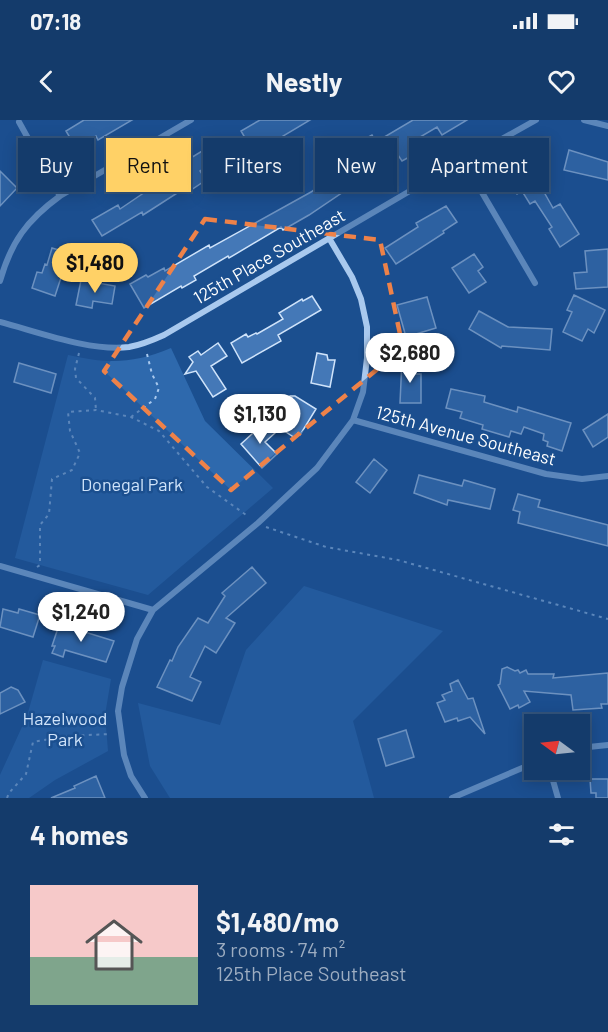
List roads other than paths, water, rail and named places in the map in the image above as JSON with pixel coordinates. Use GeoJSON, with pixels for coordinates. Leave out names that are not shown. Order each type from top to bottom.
{"type":"FeatureCollection","features":[{"type":"Feature","properties":{"kind":"street"},"geometry":{"type":"LineString","coordinates":[[0,281],[8,256],[25,226],[40,211],[60,196],[191,120]]}},
{"type":"Feature","properties":{"kind":"street","name":"125th Place Southeast"},"geometry":{"type":"LineString","coordinates":[[503,138],[536,120]]}},
{"type":"Feature","properties":{"kind":"street"},"geometry":{"type":"LineString","coordinates":[[584,120],[608,126]]}},
{"type":"Feature","properties":{"kind":"street"},"geometry":{"type":"LineString","coordinates":[[19,122],[60,196]]}},
{"type":"Feature","properties":{"kind":"street","name":"125th Place Southeast"},"geometry":{"type":"LineString","coordinates":[[0,322],[81,343],[110,348],[130,347],[145,343],[165,335],[409,191]]}},
{"type":"Feature","properties":{"kind":"street"},"geometry":{"type":"LineString","coordinates":[[482,192],[535,283]]}},
{"type":"Feature","properties":{"kind":"street"},"geometry":{"type":"LineString","coordinates":[[145,798],[131,776],[124,755],[118,711],[122,687],[138,639],[153,610],[258,523],[317,468],[353,420],[363,392],[367,358],[367,327],[361,299],[352,277],[329,238]]}},
{"type":"Feature","properties":{"kind":"street","name":"125th Avenue Southeast"},"geometry":{"type":"LineString","coordinates":[[353,420],[546,474],[582,479],[608,476]]}},
{"type":"Feature","properties":{"kind":"street"},"geometry":{"type":"LineString","coordinates":[[0,566],[153,610]]}},
{"type":"Feature","properties":{"kind":"street"},"geometry":{"type":"LineString","coordinates":[[590,747],[608,745]]}},
{"type":"Feature","properties":{"kind":"street"},"geometry":{"type":"LineString","coordinates":[[452,798],[524,767]]}},
{"type":"Feature","properties":{"kind":"street"},"geometry":{"type":"LineString","coordinates":[[553,780],[558,798]]}},
{"type":"Feature","properties":{"kind":"park label","name":"Donegal Park"},"geometry":{"type":"Point","coordinates":[132,484]}},
{"type":"Feature","properties":{"kind":"park label","name":"Hazelwood Park"},"geometry":{"type":"Point","coordinates":[65,728]}}]}
